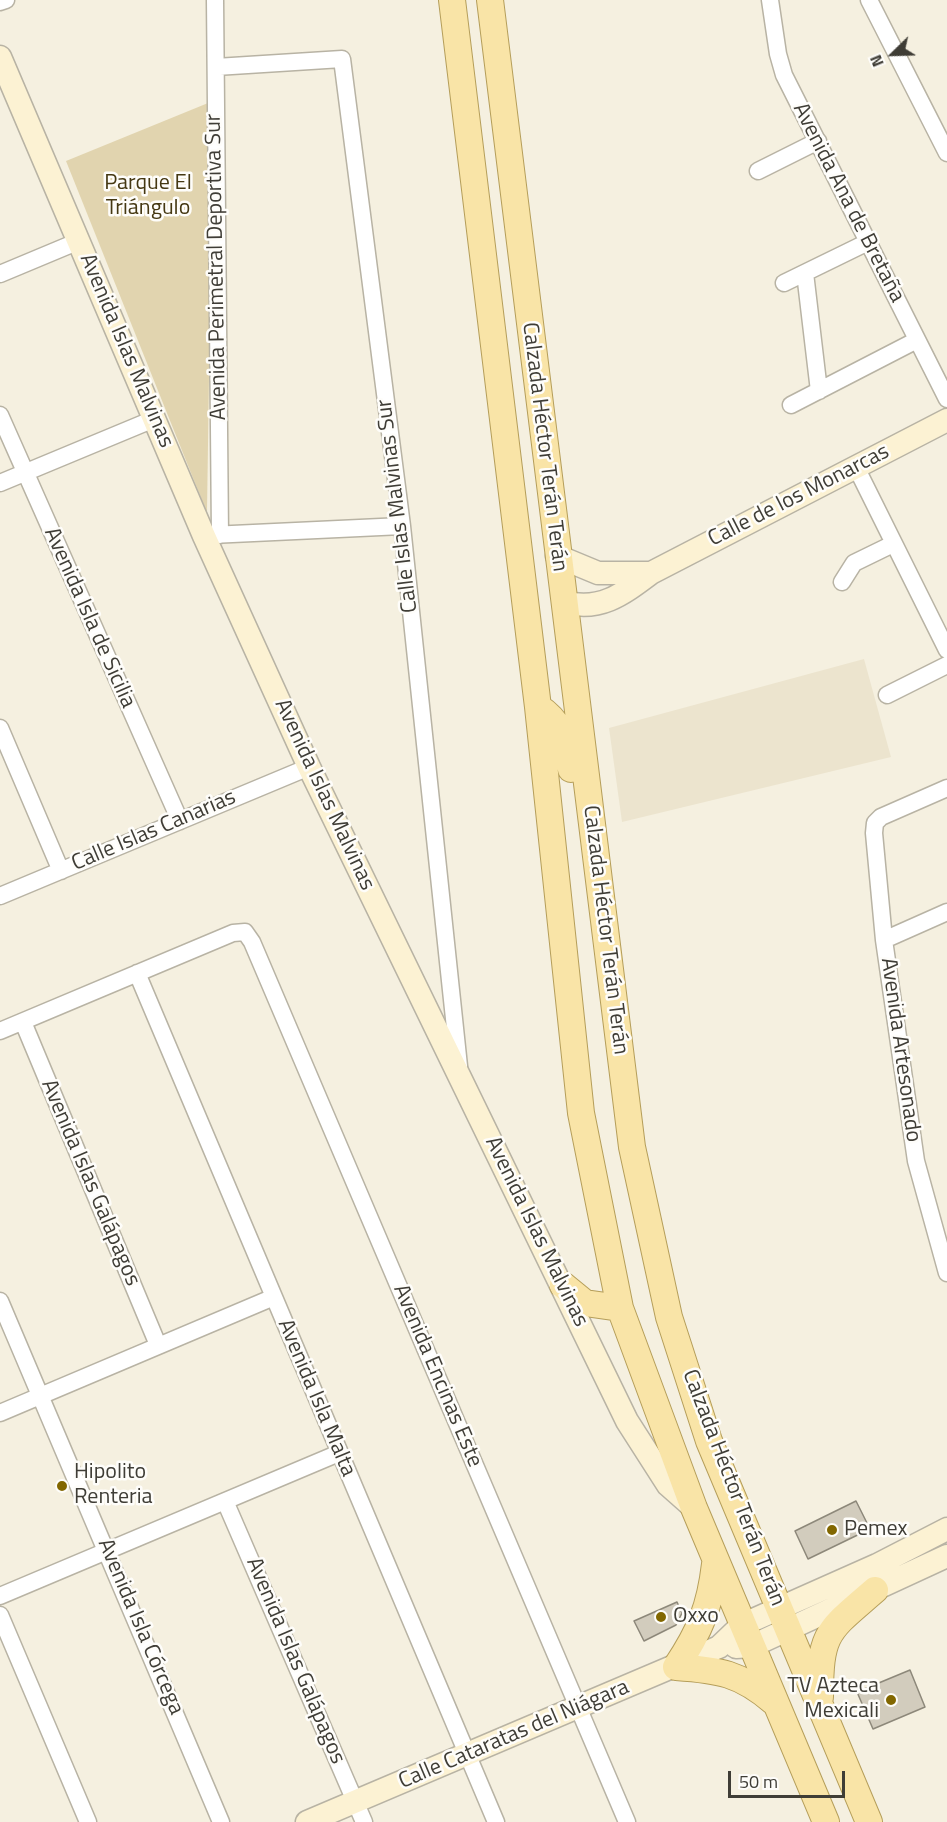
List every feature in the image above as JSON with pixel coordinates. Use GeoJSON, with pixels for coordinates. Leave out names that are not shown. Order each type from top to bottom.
{"type":"FeatureCollection","features":[{"type":"Feature","properties":{"kind":"main road","name":"Calzada Héctor Terán Terán"},"geometry":{"type":"LineString","coordinates":[[452,0],[538,707],[581,1113],[620,1308],[694,1508],[826,1822]]}},
{"type":"Feature","properties":{"kind":"main road","name":"Calzada Héctor Terán Terán"},"geometry":{"type":"LineString","coordinates":[[490,0],[557,556],[632,1147],[669,1317],[709,1441],[870,1822]]}},
{"type":"Feature","properties":{"kind":"main road"},"geometry":{"type":"LineString","coordinates":[[510,476],[520,492],[526,510],[535,564],[540,578],[554,598],[564,602]]}},
{"type":"Feature","properties":{"kind":"main road"},"geometry":{"type":"LineString","coordinates":[[538,707],[554,717],[560,729],[583,810],[593,835]]}},
{"type":"Feature","properties":{"kind":"main road"},"geometry":{"type":"LineString","coordinates":[[562,1285],[585,1303],[620,1308]]}},
{"type":"Feature","properties":{"kind":"main road"},"geometry":{"type":"LineString","coordinates":[[676,1667],[695,1638],[711,1599],[715,1560]]}},
{"type":"Feature","properties":{"kind":"main road"},"geometry":{"type":"LineString","coordinates":[[820,1706],[820,1670],[825,1641],[832,1628],[875,1590]]}},
{"type":"Feature","properties":{"kind":"main road"},"geometry":{"type":"LineString","coordinates":[[676,1667],[713,1669],[734,1674],[753,1684],[776,1704]]}},
{"type":"Feature","properties":{"kind":"street"},"geometry":{"type":"LineString","coordinates":[[0,2],[6,0]]}},
{"type":"Feature","properties":{"kind":"street","name":"Avenida Perimetral Deportiva Sur"},"geometry":{"type":"LineString","coordinates":[[212,535],[215,0]]}},
{"type":"Feature","properties":{"kind":"street","name":"Avenida Ana de Bretaña"},"geometry":{"type":"LineString","coordinates":[[770,0],[778,54],[784,75],[947,399]]}},
{"type":"Feature","properties":{"kind":"street"},"geometry":{"type":"LineString","coordinates":[[869,0],[947,153]]}},
{"type":"Feature","properties":{"kind":"street","name":"Avenida Islas Malvinas"},"geometry":{"type":"LineString","coordinates":[[0,57],[154,419],[212,535],[309,767],[627,1421],[668,1485],[694,1508]]}},
{"type":"Feature","properties":{"kind":"street","name":"Calle Islas Malvinas Sur"},"geometry":{"type":"LineString","coordinates":[[216,67],[342,59],[402,526],[461,1079]]}},
{"type":"Feature","properties":{"kind":"street"},"geometry":{"type":"LineString","coordinates":[[758,171],[818,141]]}},
{"type":"Feature","properties":{"kind":"street"},"geometry":{"type":"LineString","coordinates":[[0,274],[79,241]]}},
{"type":"Feature","properties":{"kind":"street"},"geometry":{"type":"LineString","coordinates":[[784,283],[868,242]]}},
{"type":"Feature","properties":{"kind":"street"},"geometry":{"type":"LineString","coordinates":[[805,273],[819,391]]}},
{"type":"Feature","properties":{"kind":"street"},"geometry":{"type":"LineString","coordinates":[[791,405],[917,340]]}},
{"type":"Feature","properties":{"kind":"street","name":"Avenida Isla de Sicilia"},"geometry":{"type":"LineString","coordinates":[[0,415],[180,820]]}},
{"type":"Feature","properties":{"kind":"street"},"geometry":{"type":"LineString","coordinates":[[0,483],[154,419]]}},
{"type":"Feature","properties":{"kind":"street","name":"Calle de los Monarcas"},"geometry":{"type":"LineString","coordinates":[[564,602],[578,606],[609,601],[651,573],[947,420]]}},
{"type":"Feature","properties":{"kind":"street"},"geometry":{"type":"LineString","coordinates":[[856,466],[947,650]]}},
{"type":"Feature","properties":{"kind":"street"},"geometry":{"type":"LineString","coordinates":[[212,535],[402,526]]}},
{"type":"Feature","properties":{"kind":"street"},"geometry":{"type":"LineString","coordinates":[[842,582],[854,563],[893,544]]}},
{"type":"Feature","properties":{"kind":"street","name":"Calle de los Monarcas"},"geometry":{"type":"LineString","coordinates":[[557,556],[598,573],[651,573]]}},
{"type":"Feature","properties":{"kind":"street"},"geometry":{"type":"LineString","coordinates":[[886,694],[947,665]]}},
{"type":"Feature","properties":{"kind":"street"},"geometry":{"type":"LineString","coordinates":[[0,728],[61,871]]}},
{"type":"Feature","properties":{"kind":"street","name":"Calle Islas Canarias"},"geometry":{"type":"LineString","coordinates":[[0,896],[309,767]]}},
{"type":"Feature","properties":{"kind":"street","name":"Avenida Artesonado"},"geometry":{"type":"LineString","coordinates":[[947,788],[881,818],[875,823],[884,940],[916,1161],[947,1273]]}},
{"type":"Feature","properties":{"kind":"street"},"geometry":{"type":"LineString","coordinates":[[884,940],[947,912]]}},
{"type":"Feature","properties":{"kind":"street","name":"Avenida Encinas Este"},"geometry":{"type":"LineString","coordinates":[[137,973],[233,933],[245,932],[252,942],[627,1822]]}},
{"type":"Feature","properties":{"kind":"street"},"geometry":{"type":"LineString","coordinates":[[0,1031],[137,973]]}},
{"type":"Feature","properties":{"kind":"street","name":"Avenida Isla Malta"},"geometry":{"type":"LineString","coordinates":[[137,973],[496,1822]]}},
{"type":"Feature","properties":{"kind":"street","name":"Avenida Islas Galápagos"},"geometry":{"type":"LineString","coordinates":[[23,1022],[158,1345]]}},
{"type":"Feature","properties":{"kind":"street"},"geometry":{"type":"LineString","coordinates":[[0,1413],[274,1297]]}},
{"type":"Feature","properties":{"kind":"street","name":"Avenida Isla Córcega"},"geometry":{"type":"LineString","coordinates":[[0,1301],[108,1550],[221,1822]]}},
{"type":"Feature","properties":{"kind":"street"},"geometry":{"type":"LineString","coordinates":[[0,1596],[339,1453]]}},
{"type":"Feature","properties":{"kind":"street","name":"Avenida Islas Galápagos"},"geometry":{"type":"LineString","coordinates":[[225,1501],[360,1812]]}},
{"type":"Feature","properties":{"kind":"street","name":"Calle Cataratas del Niágara"},"geometry":{"type":"LineString","coordinates":[[307,1822],[360,1812],[468,1754],[747,1636],[784,1619],[877,1564],[947,1529]]}},
{"type":"Feature","properties":{"kind":"street","name":"Calle Cataratas del Niágara"},"geometry":{"type":"LineString","coordinates":[[784,1619],[875,1590],[947,1556]]}},
{"type":"Feature","properties":{"kind":"street"},"geometry":{"type":"LineString","coordinates":[[0,1615],[88,1822]]}},
{"type":"Feature","properties":{"kind":"shaded area"},"geometry":{"type":"Polygon","coordinates":[[[864,659],[891,757],[622,822],[609,728],[864,659]]]}},
{"type":"Feature","properties":{"kind":"green space","name":"Parque El Triángulo"},"geometry":{"type":"Polygon","coordinates":[[[213,101],[207,513],[66,161],[213,101]]]}},
{"type":"Feature","properties":{"kind":"building","name":"Pemex"},"geometry":{"type":"Polygon","coordinates":[[[856,1501],[870,1529],[808,1559],[795,1531],[856,1501]]]}},
{"type":"Feature","properties":{"kind":"building","name":"Oxxo"},"geometry":{"type":"Polygon","coordinates":[[[677,1602],[682,1613],[676,1625],[644,1641],[634,1621],[677,1602]]]}},
{"type":"Feature","properties":{"kind":"building","name":"TV Azteca Mexicali"},"geometry":{"type":"Polygon","coordinates":[[[910,1670],[925,1707],[873,1729],[857,1692],[910,1670]]]}},
{"type":"Feature","properties":{"kind":"place","name":"Hipolito Renteria"},"geometry":{"type":"Point","coordinates":[62,1486]}},
{"type":"Feature","properties":{"kind":"place","name":"Pemex"},"geometry":{"type":"Point","coordinates":[832,1530]}},
{"type":"Feature","properties":{"kind":"place","name":"Oxxo"},"geometry":{"type":"Point","coordinates":[661,1617]}},
{"type":"Feature","properties":{"kind":"place","name":"TV Azteca Mexicali"},"geometry":{"type":"Point","coordinates":[891,1700]}}]}
